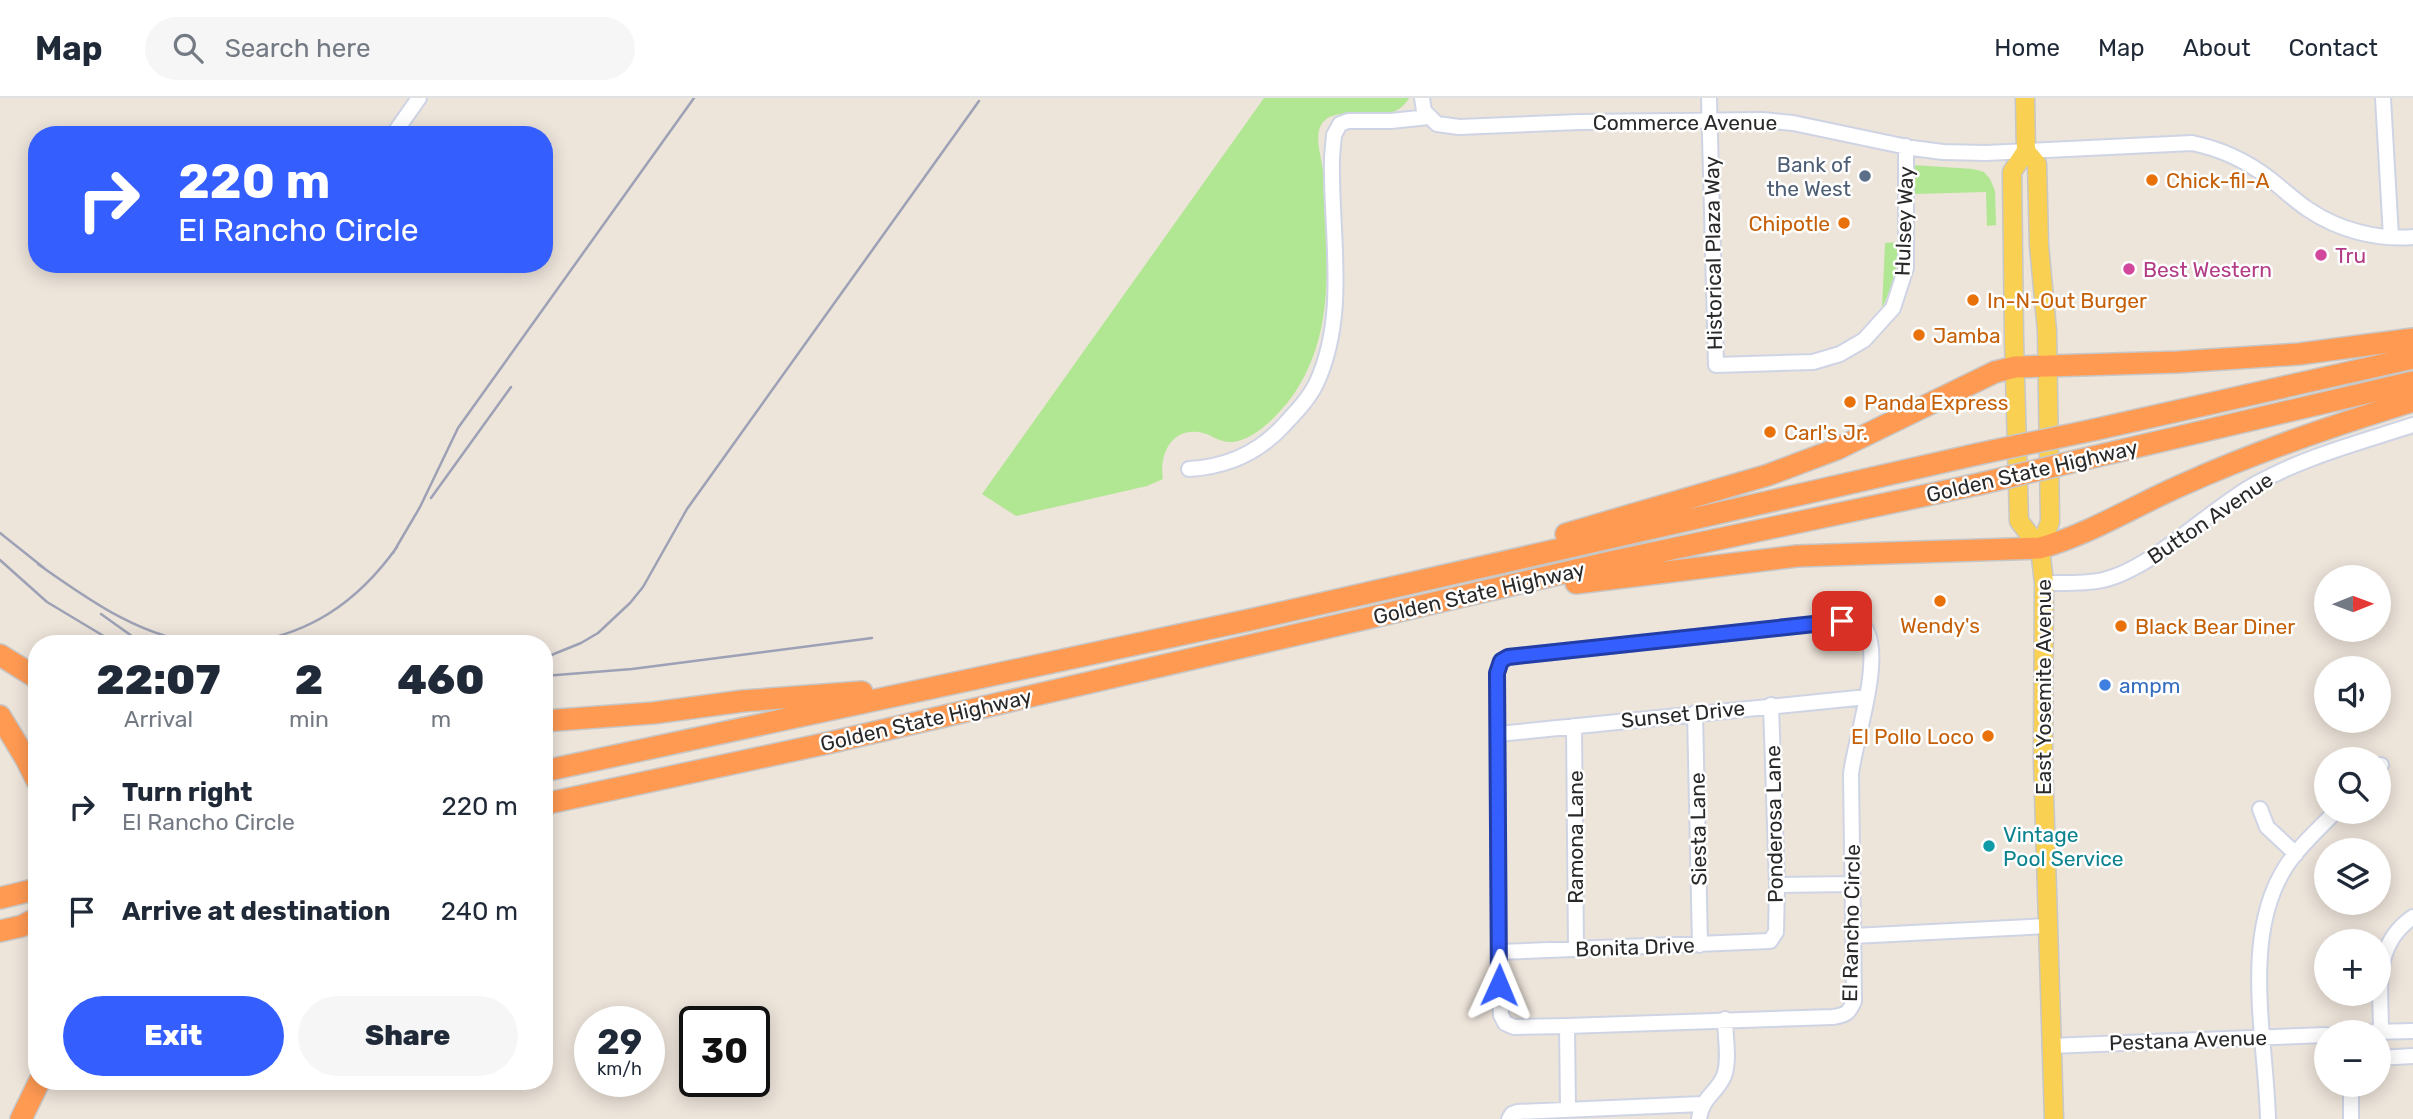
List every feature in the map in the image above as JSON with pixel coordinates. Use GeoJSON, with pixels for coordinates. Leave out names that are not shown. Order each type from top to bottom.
{"type":"FeatureCollection","features":[{"type":"Feature","properties":{"kind":"highway"},"geometry":{"type":"LineString","coordinates":[[1328,601],[1768,475],[1837,449],[1995,372],[2015,367],[2178,362],[2299,354],[2413,339]]}},
{"type":"Feature","properties":{"kind":"highway","name":"Golden State Highway"},"geometry":{"type":"LineString","coordinates":[[553,769],[945,686],[2413,358]]}},
{"type":"Feature","properties":{"kind":"highway","name":"Golden State Highway"},"geometry":{"type":"LineString","coordinates":[[553,802],[828,743],[1449,599],[1979,484],[2413,382]]}},
{"type":"Feature","properties":{"kind":"highway"},"geometry":{"type":"LineString","coordinates":[[1449,599],[1797,556],[2040,548],[2070,540],[2179,486],[2248,456],[2413,401]]}},
{"type":"Feature","properties":{"kind":"highway"},"geometry":{"type":"LineString","coordinates":[[0,655],[28,672]]}},
{"type":"Feature","properties":{"kind":"highway"},"geometry":{"type":"LineString","coordinates":[[553,721],[642,714],[743,701],[945,686]]}},
{"type":"Feature","properties":{"kind":"highway"},"geometry":{"type":"LineString","coordinates":[[0,701],[28,744]]}},
{"type":"Feature","properties":{"kind":"highway"},"geometry":{"type":"LineString","coordinates":[[0,716],[28,763]]}},
{"type":"Feature","properties":{"kind":"highway"},"geometry":{"type":"LineString","coordinates":[[0,898],[28,891]]}},
{"type":"Feature","properties":{"kind":"highway"},"geometry":{"type":"LineString","coordinates":[[0,920],[28,914]]}},
{"type":"Feature","properties":{"kind":"highway"},"geometry":{"type":"LineString","coordinates":[[0,931],[28,923]]}},
{"type":"Feature","properties":{"kind":"highway"},"geometry":{"type":"LineString","coordinates":[[21,1119],[35,1090]]}},
{"type":"Feature","properties":{"kind":"highway"},"geometry":{"type":"LineString","coordinates":[[30,1119],[44,1090]]}},
{"type":"Feature","properties":{"kind":"main road","name":"East Yosemite Avenue"},"geometry":{"type":"LineString","coordinates":[[2025,98],[2026,151],[2012,172],[2019,521],[2040,548]]}},
{"type":"Feature","properties":{"kind":"main road","name":"East Yosemite Avenue"},"geometry":{"type":"LineString","coordinates":[[2026,151],[2037,164],[2039,245],[2047,331],[2050,522],[2040,548],[2044,583],[2042,735],[2054,1119]]}},
{"type":"Feature","properties":{"kind":"street"},"geometry":{"type":"LineString","coordinates":[[399,126],[419,98]]}},
{"type":"Feature","properties":{"kind":"street"},"geometry":{"type":"LineString","coordinates":[[1189,469],[1208,468],[1253,451],[1300,408],[1315,386],[1329,352],[1334,320],[1331,172],[1336,130],[1340,124],[1348,121],[1391,121],[1428,117],[1422,98]]}},
{"type":"Feature","properties":{"kind":"street","name":"Historical Plaza Way"},"geometry":{"type":"LineString","coordinates":[[1709,98],[1716,365]]}},
{"type":"Feature","properties":{"kind":"street"},"geometry":{"type":"LineString","coordinates":[[2383,98],[2391,237]]}},
{"type":"Feature","properties":{"kind":"street","name":"Commerce Avenue"},"geometry":{"type":"LineString","coordinates":[[1428,117],[1437,124],[1458,127],[1780,120],[1943,152],[2192,143],[2209,147],[2258,170],[2297,202],[2325,220],[2360,233],[2413,237]]}},
{"type":"Feature","properties":{"kind":"street","name":"Hulsey Way"},"geometry":{"type":"LineString","coordinates":[[1716,365],[1813,362],[1840,354],[1864,341],[1893,308],[1906,268],[1906,146]]}},
{"type":"Feature","properties":{"kind":"street","name":"Button Avenue"},"geometry":{"type":"LineString","coordinates":[[2044,583],[2090,582],[2121,574],[2151,557],[2232,498],[2279,472],[2315,456],[2413,425]]}},
{"type":"Feature","properties":{"kind":"street","name":"El Rancho Circle"},"geometry":{"type":"LineString","coordinates":[[1842,621],[1863,625],[1868,631],[1870,682],[1854,749],[1851,774],[1854,1001],[1846,1014],[1833,1017],[1567,1026],[1514,1027],[1505,1023],[1501,1015],[1498,734],[1497,673],[1501,661],[1508,657],[1842,621]]}},
{"type":"Feature","properties":{"kind":"street","name":"Sunset Drive"},"geometry":{"type":"LineString","coordinates":[[1498,734],[1867,697]]}},
{"type":"Feature","properties":{"kind":"street","name":"Ponderosa Lane"},"geometry":{"type":"LineString","coordinates":[[1770,941],[1776,932],[1777,886],[1771,705]]}},
{"type":"Feature","properties":{"kind":"street","name":"Siesta Lane"},"geometry":{"type":"LineString","coordinates":[[1695,713],[1700,944]]}},
{"type":"Feature","properties":{"kind":"street","name":"Ramona Lane"},"geometry":{"type":"LineString","coordinates":[[1574,726],[1576,949]]}},
{"type":"Feature","properties":{"kind":"street"},"geometry":{"type":"LineString","coordinates":[[2260,809],[2267,827],[2296,854]]}},
{"type":"Feature","properties":{"kind":"street"},"geometry":{"type":"LineString","coordinates":[[2268,1119],[2259,980],[2260,940],[2272,893],[2286,867],[2324,824]]}},
{"type":"Feature","properties":{"kind":"street"},"geometry":{"type":"LineString","coordinates":[[1777,886],[1852,884]]}},
{"type":"Feature","properties":{"kind":"street"},"geometry":{"type":"LineString","coordinates":[[2378,1020],[2384,952],[2401,925],[2413,917]]}},
{"type":"Feature","properties":{"kind":"street"},"geometry":{"type":"LineString","coordinates":[[1853,936],[2047,926]]}},
{"type":"Feature","properties":{"kind":"street","name":"Bonita Drive"},"geometry":{"type":"LineString","coordinates":[[1500,952],[1770,941]]}},
{"type":"Feature","properties":{"kind":"street"},"geometry":{"type":"LineString","coordinates":[[1509,1118],[1517,1112],[1568,1110],[1700,1112],[1724,1075],[1725,1019]]}},
{"type":"Feature","properties":{"kind":"street"},"geometry":{"type":"LineString","coordinates":[[1567,1026],[1568,1110]]}},
{"type":"Feature","properties":{"kind":"street"},"geometry":{"type":"LineString","coordinates":[[2391,1032],[2413,1031]]}},
{"type":"Feature","properties":{"kind":"street","name":"Pestana Avenue"},"geometry":{"type":"LineString","coordinates":[[2050,1046],[2314,1035]]}},
{"type":"Feature","properties":{"kind":"street"},"geometry":{"type":"LineString","coordinates":[[2391,1057],[2413,1056]]}},
{"type":"Feature","properties":{"kind":"street"},"geometry":{"type":"LineString","coordinates":[[2351,1097],[2351,1119]]}},
{"type":"Feature","properties":{"kind":"green space"},"geometry":{"type":"Polygon","coordinates":[[[1264,98],[1409,98],[1400,108],[1389,113],[1339,114],[1329,118],[1319,130],[1327,260],[1326,289],[1317,345],[1307,372],[1291,398],[1266,425],[1242,440],[1228,442],[1198,432],[1180,435],[1168,446],[1165,453],[1163,479],[1147,486],[1016,516],[982,494],[1264,98]]]}},
{"type":"Feature","properties":{"kind":"green space"},"geometry":{"type":"Polygon","coordinates":[[[1913,165],[1984,172],[1995,191],[1996,225],[1987,226],[1986,192],[1914,194],[1913,165]]]}},
{"type":"Feature","properties":{"kind":"green space"},"geometry":{"type":"Polygon","coordinates":[[[1898,242],[1896,275],[1882,309],[1885,243],[1898,242]]]}},
{"type":"Feature","properties":{"kind":"railway"},"geometry":{"type":"LineString","coordinates":[[393,553],[420,507],[458,428],[694,98]]}},
{"type":"Feature","properties":{"kind":"railway"},"geometry":{"type":"LineString","coordinates":[[553,654],[598,633],[643,587],[687,509],[979,101]]}},
{"type":"Feature","properties":{"kind":"railway"},"geometry":{"type":"LineString","coordinates":[[431,498],[511,387]]}},
{"type":"Feature","properties":{"kind":"railway"},"geometry":{"type":"LineString","coordinates":[[0,533],[44,568]]}},
{"type":"Feature","properties":{"kind":"railway"},"geometry":{"type":"LineString","coordinates":[[280,635],[309,625],[348,600],[382,567],[397,547]]}},
{"type":"Feature","properties":{"kind":"railway"},"geometry":{"type":"LineString","coordinates":[[0,560],[47,602],[102,635]]}},
{"type":"Feature","properties":{"kind":"railway"},"geometry":{"type":"LineString","coordinates":[[38,564],[97,604],[162,635]]}},
{"type":"Feature","properties":{"kind":"railway"},"geometry":{"type":"LineString","coordinates":[[101,614],[130,635]]}},
{"type":"Feature","properties":{"kind":"railway"},"geometry":{"type":"LineString","coordinates":[[553,675],[632,669],[872,638]]}},
{"type":"Feature","properties":{"kind":"place","name":"Bank of the West"},"geometry":{"type":"Point","coordinates":[1865,176]}},
{"type":"Feature","properties":{"kind":"place","name":"Chick-fil-A"},"geometry":{"type":"Point","coordinates":[2152,180]}},
{"type":"Feature","properties":{"kind":"place","name":"Chipotle"},"geometry":{"type":"Point","coordinates":[1844,223]}},
{"type":"Feature","properties":{"kind":"place","name":"Tru"},"geometry":{"type":"Point","coordinates":[2321,255]}},
{"type":"Feature","properties":{"kind":"place","name":"Best Western"},"geometry":{"type":"Point","coordinates":[2129,269]}},
{"type":"Feature","properties":{"kind":"place","name":"In-N-Out Burger"},"geometry":{"type":"Point","coordinates":[1973,300]}},
{"type":"Feature","properties":{"kind":"place","name":"Jamba"},"geometry":{"type":"Point","coordinates":[1919,335]}},
{"type":"Feature","properties":{"kind":"place","name":"Panda Express"},"geometry":{"type":"Point","coordinates":[1850,402]}},
{"type":"Feature","properties":{"kind":"place","name":"Carl's Jr."},"geometry":{"type":"Point","coordinates":[1770,432]}},
{"type":"Feature","properties":{"kind":"place","name":"Wendy's"},"geometry":{"type":"Point","coordinates":[1940,601]}},
{"type":"Feature","properties":{"kind":"place","name":"Black Bear Diner"},"geometry":{"type":"Point","coordinates":[2121,626]}},
{"type":"Feature","properties":{"kind":"place","name":"ampm"},"geometry":{"type":"Point","coordinates":[2105,685]}},
{"type":"Feature","properties":{"kind":"place","name":"El Pollo Loco"},"geometry":{"type":"Point","coordinates":[1988,736]}},
{"type":"Feature","properties":{"kind":"place","name":"Vintage Pool Service"},"geometry":{"type":"Point","coordinates":[1989,846]}},
{"type":"Feature","properties":{"kind":"route"},"geometry":{"type":"LineString","coordinates":[[1499,985],[1497,673],[1501,661],[1508,657],[1842,621]]}}]}
